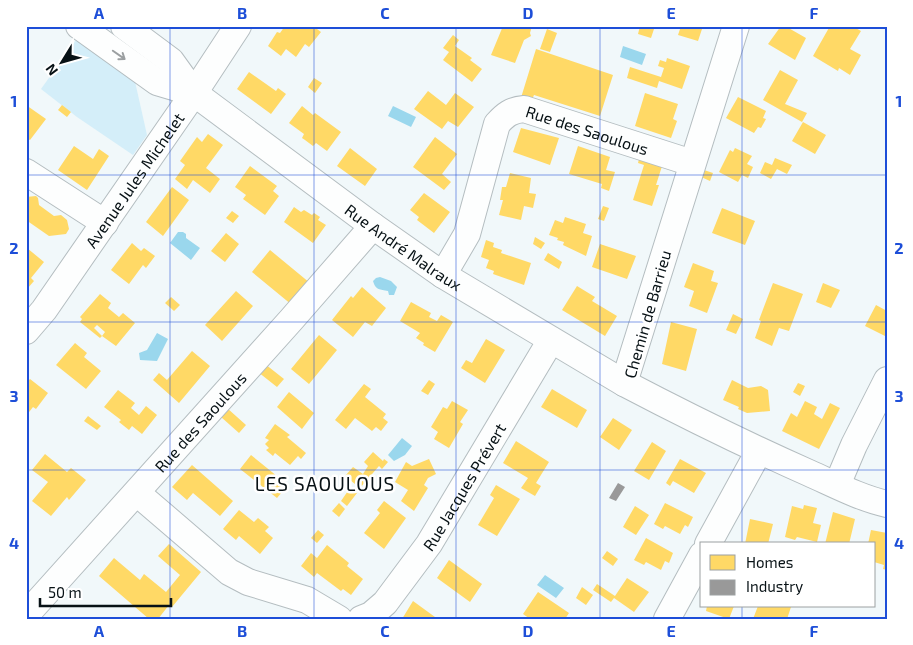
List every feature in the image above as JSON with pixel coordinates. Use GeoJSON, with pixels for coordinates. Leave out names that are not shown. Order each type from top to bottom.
{"type":"FeatureCollection","features":[{"type":"Feature","properties":{"kind":"street"},"geometry":{"type":"LineString","coordinates":[[79,26],[157,82],[194,93]]}},
{"type":"Feature","properties":{"kind":"street"},"geometry":{"type":"LineString","coordinates":[[124,26],[171,61],[194,93]]}},
{"type":"Feature","properties":{"kind":"street","name":"Avenue Jules Michelet"},"geometry":{"type":"LineString","coordinates":[[26,331],[44,310],[105,223],[238,26]]}},
{"type":"Feature","properties":{"kind":"street","name":"Chemin de Barrieu"},"geometry":{"type":"LineString","coordinates":[[736,26],[624,383],[702,425],[837,485],[887,504]]}},
{"type":"Feature","properties":{"kind":"street","name":"Rue André Malraux"},"geometry":{"type":"LineString","coordinates":[[194,93],[373,226],[443,275],[624,383]]}},
{"type":"Feature","properties":{"kind":"street","name":"Rue des Saoulous"},"geometry":{"type":"LineString","coordinates":[[443,275],[467,234],[497,124],[505,115],[514,110],[524,109],[692,163]]}},
{"type":"Feature","properties":{"kind":"street"},"geometry":{"type":"LineString","coordinates":[[26,172],[105,223]]}},
{"type":"Feature","properties":{"kind":"street","name":"Rue des Saoulous"},"geometry":{"type":"LineString","coordinates":[[26,615],[137,493],[373,226]]}},
{"type":"Feature","properties":{"kind":"street","name":"Rue Jacques Prévert"},"geometry":{"type":"LineString","coordinates":[[361,619],[371,615],[385,603],[429,544],[551,340]]}},
{"type":"Feature","properties":{"kind":"street"},"geometry":{"type":"LineString","coordinates":[[837,485],[854,445],[887,380]]}},
{"type":"Feature","properties":{"kind":"street"},"geometry":{"type":"LineString","coordinates":[[709,542],[759,451]]}},
{"type":"Feature","properties":{"kind":"street"},"geometry":{"type":"LineString","coordinates":[[137,493],[230,572],[248,582],[307,600],[339,619]]}},
{"type":"Feature","properties":{"kind":"street"},"geometry":{"type":"LineString","coordinates":[[667,619],[700,559]]}},
{"type":"Feature","properties":{"kind":"shaded area"},"geometry":{"type":"Polygon","coordinates":[[[79,36],[134,77],[147,135],[133,155],[77,117],[41,89],[79,36]]]}},
{"type":"Feature","properties":{"kind":"water"},"geometry":{"type":"Polygon","coordinates":[[[623,46],[646,54],[642,65],[620,57],[623,46]]]}},
{"type":"Feature","properties":{"kind":"water"},"geometry":{"type":"Polygon","coordinates":[[[393,106],[416,117],[411,127],[388,116],[393,106]]]}},
{"type":"Feature","properties":{"kind":"water"},"geometry":{"type":"Polygon","coordinates":[[[178,232],[186,234],[186,238],[200,248],[191,260],[170,243],[178,232]]]}},
{"type":"Feature","properties":{"kind":"water"},"geometry":{"type":"Polygon","coordinates":[[[380,277],[391,281],[397,287],[394,295],[389,295],[388,291],[375,286],[373,281],[380,277]]]}},
{"type":"Feature","properties":{"kind":"water"},"geometry":{"type":"Polygon","coordinates":[[[157,333],[168,339],[157,361],[140,360],[139,353],[147,350],[157,333]]]}},
{"type":"Feature","properties":{"kind":"water"},"geometry":{"type":"Polygon","coordinates":[[[402,438],[412,446],[405,455],[394,461],[388,455],[402,438]]]}},
{"type":"Feature","properties":{"kind":"water"},"geometry":{"type":"Polygon","coordinates":[[[545,575],[564,588],[556,598],[537,585],[545,575]]]}},
{"type":"Feature","properties":{"kind":"building: Homes"},"geometry":{"type":"Polygon","coordinates":[[[285,26],[313,26],[321,32],[309,47],[305,44],[296,57],[286,49],[281,56],[268,46],[277,32],[280,33],[285,26]]]}},
{"type":"Feature","properties":{"kind":"building: Homes"},"geometry":{"type":"Polygon","coordinates":[[[503,26],[532,26],[531,36],[524,40],[515,63],[491,55],[503,26]]]}},
{"type":"Feature","properties":{"kind":"building: Homes"},"geometry":{"type":"Polygon","coordinates":[[[640,26],[655,26],[651,38],[638,34],[640,26]]]}},
{"type":"Feature","properties":{"kind":"building: Homes"},"geometry":{"type":"Polygon","coordinates":[[[681,26],[703,26],[698,41],[678,35],[681,26]]]}},
{"type":"Feature","properties":{"kind":"building: Homes"},"geometry":{"type":"Polygon","coordinates":[[[781,26],[785,26],[806,38],[795,60],[768,44],[781,26]]]}},
{"type":"Feature","properties":{"kind":"building: Homes"},"geometry":{"type":"Polygon","coordinates":[[[830,26],[852,26],[861,31],[850,49],[861,55],[850,75],[839,68],[838,71],[813,56],[830,26]]]}},
{"type":"Feature","properties":{"kind":"building: Homes"},"geometry":{"type":"Polygon","coordinates":[[[547,29],[557,33],[550,52],[540,49],[547,29]]]}},
{"type":"Feature","properties":{"kind":"building: Homes"},"geometry":{"type":"Polygon","coordinates":[[[453,35],[459,40],[455,46],[472,58],[470,60],[482,69],[472,82],[443,60],[449,52],[443,48],[453,35]]]}},
{"type":"Feature","properties":{"kind":"building: Homes"},"geometry":{"type":"Polygon","coordinates":[[[536,49],[613,75],[600,116],[534,95],[530,104],[520,101],[536,49]]]}},
{"type":"Feature","properties":{"kind":"building: Homes"},"geometry":{"type":"Polygon","coordinates":[[[667,58],[690,66],[682,89],[659,81],[657,88],[627,78],[630,67],[661,77],[664,68],[658,66],[660,60],[666,62],[667,58]]]}},
{"type":"Feature","properties":{"kind":"building: Homes"},"geometry":{"type":"Polygon","coordinates":[[[780,70],[798,80],[785,104],[807,113],[802,122],[763,100],[780,70]]]}},
{"type":"Feature","properties":{"kind":"building: Homes"},"geometry":{"type":"Polygon","coordinates":[[[249,72],[276,91],[278,88],[286,94],[271,114],[237,89],[249,72]]]}},
{"type":"Feature","properties":{"kind":"building: Homes"},"geometry":{"type":"Polygon","coordinates":[[[314,78],[322,83],[315,93],[308,87],[314,78]]]}},
{"type":"Feature","properties":{"kind":"building: Homes"},"geometry":{"type":"Polygon","coordinates":[[[428,91],[446,105],[455,93],[474,107],[458,127],[448,121],[442,129],[414,109],[428,91]]]}},
{"type":"Feature","properties":{"kind":"building: Homes"},"geometry":{"type":"Polygon","coordinates":[[[645,93],[678,104],[673,119],[677,121],[671,138],[635,126],[645,93]]]}},
{"type":"Feature","properties":{"kind":"building: Homes"},"geometry":{"type":"Polygon","coordinates":[[[738,97],[766,111],[763,118],[766,119],[761,128],[758,127],[754,133],[726,118],[738,97]]]}},
{"type":"Feature","properties":{"kind":"building: Homes"},"geometry":{"type":"Polygon","coordinates":[[[26,105],[46,119],[30,140],[26,138],[26,105]]]}},
{"type":"Feature","properties":{"kind":"building: Homes"},"geometry":{"type":"Polygon","coordinates":[[[62,105],[71,112],[67,117],[58,110],[62,105]]]}},
{"type":"Feature","properties":{"kind":"building: Homes"},"geometry":{"type":"Polygon","coordinates":[[[302,106],[341,132],[327,151],[316,143],[313,146],[302,138],[304,134],[289,123],[302,106]]]}},
{"type":"Feature","properties":{"kind":"building: Homes"},"geometry":{"type":"Polygon","coordinates":[[[803,122],[826,135],[815,154],[792,141],[803,122]]]}},
{"type":"Feature","properties":{"kind":"building: Homes"},"geometry":{"type":"Polygon","coordinates":[[[521,128],[559,138],[550,165],[513,152],[521,128]]]}},
{"type":"Feature","properties":{"kind":"building: Homes"},"geometry":{"type":"Polygon","coordinates":[[[208,134],[223,145],[206,168],[220,179],[210,193],[193,180],[187,189],[175,179],[185,165],[180,161],[197,137],[202,142],[208,134]]]}},
{"type":"Feature","properties":{"kind":"building: Homes"},"geometry":{"type":"Polygon","coordinates":[[[435,137],[457,154],[442,174],[451,182],[444,190],[413,167],[435,137]]]}},
{"type":"Feature","properties":{"kind":"building: Homes"},"geometry":{"type":"Polygon","coordinates":[[[74,146],[93,159],[99,149],[109,156],[87,190],[58,170],[74,146]]]}},
{"type":"Feature","properties":{"kind":"building: Homes"},"geometry":{"type":"Polygon","coordinates":[[[578,146],[610,157],[606,170],[615,172],[609,191],[601,188],[602,184],[569,174],[578,146]]]}},
{"type":"Feature","properties":{"kind":"building: Homes"},"geometry":{"type":"Polygon","coordinates":[[[350,148],[377,169],[365,186],[337,166],[350,148]]]}},
{"type":"Feature","properties":{"kind":"building: Homes"},"geometry":{"type":"Polygon","coordinates":[[[735,148],[752,156],[747,164],[753,167],[748,178],[742,175],[738,182],[719,172],[730,150],[733,152],[735,148]]]}},
{"type":"Feature","properties":{"kind":"building: Homes"},"geometry":{"type":"Polygon","coordinates":[[[640,155],[663,163],[656,185],[659,185],[652,206],[633,200],[644,165],[638,163],[640,155]]]}},
{"type":"Feature","properties":{"kind":"building: Homes"},"geometry":{"type":"Polygon","coordinates":[[[775,158],[792,165],[787,174],[777,169],[771,179],[760,173],[765,162],[772,165],[775,158]]]}},
{"type":"Feature","properties":{"kind":"building: Homes"},"geometry":{"type":"Polygon","coordinates":[[[250,166],[277,186],[273,191],[279,196],[265,215],[243,199],[246,195],[235,187],[250,166]]]}},
{"type":"Feature","properties":{"kind":"building: Homes"},"geometry":{"type":"Polygon","coordinates":[[[701,169],[713,173],[710,181],[699,176],[701,169]]]}},
{"type":"Feature","properties":{"kind":"building: Homes"},"geometry":{"type":"Polygon","coordinates":[[[510,173],[531,178],[529,193],[536,194],[533,208],[524,206],[521,220],[499,215],[503,200],[500,200],[502,187],[506,187],[510,173]]]}},
{"type":"Feature","properties":{"kind":"building: Homes"},"geometry":{"type":"Polygon","coordinates":[[[172,187],[189,200],[163,236],[146,222],[172,187]]]}},
{"type":"Feature","properties":{"kind":"building: Homes"},"geometry":{"type":"Polygon","coordinates":[[[424,193],[450,212],[434,233],[417,220],[419,217],[410,210],[424,193]]]}},
{"type":"Feature","properties":{"kind":"building: Homes"},"geometry":{"type":"Polygon","coordinates":[[[36,196],[39,205],[54,216],[61,215],[67,220],[69,229],[66,234],[49,236],[26,220],[26,197],[36,196]]]}},
{"type":"Feature","properties":{"kind":"building: Homes"},"geometry":{"type":"Polygon","coordinates":[[[603,206],[609,208],[604,221],[598,219],[603,206]]]}},
{"type":"Feature","properties":{"kind":"building: Homes"},"geometry":{"type":"Polygon","coordinates":[[[294,207],[301,212],[304,210],[312,215],[314,213],[320,217],[318,220],[326,225],[313,243],[284,222],[294,207]]]}},
{"type":"Feature","properties":{"kind":"building: Homes"},"geometry":{"type":"Polygon","coordinates":[[[722,208],[755,221],[745,245],[712,233],[722,208]]]}},
{"type":"Feature","properties":{"kind":"building: Homes"},"geometry":{"type":"Polygon","coordinates":[[[232,211],[239,216],[233,223],[226,218],[232,211]]]}},
{"type":"Feature","properties":{"kind":"building: Homes"},"geometry":{"type":"Polygon","coordinates":[[[565,217],[586,224],[583,233],[592,236],[586,256],[563,245],[564,242],[557,240],[558,238],[549,235],[555,220],[563,223],[565,217]]]}},
{"type":"Feature","properties":{"kind":"building: Homes"},"geometry":{"type":"Polygon","coordinates":[[[226,233],[239,244],[225,262],[211,251],[226,233]]]}},
{"type":"Feature","properties":{"kind":"building: Homes"},"geometry":{"type":"Polygon","coordinates":[[[535,237],[545,243],[541,249],[533,244],[535,237]]]}},
{"type":"Feature","properties":{"kind":"building: Homes"},"geometry":{"type":"Polygon","coordinates":[[[486,240],[494,243],[493,247],[502,250],[501,253],[531,263],[524,285],[493,274],[494,271],[486,268],[489,260],[481,257],[486,240]]]}},
{"type":"Feature","properties":{"kind":"building: Homes"},"geometry":{"type":"Polygon","coordinates":[[[132,243],[141,251],[144,248],[155,256],[146,268],[143,265],[129,284],[111,270],[132,243]]]}},
{"type":"Feature","properties":{"kind":"building: Homes"},"geometry":{"type":"Polygon","coordinates":[[[600,244],[636,256],[627,279],[592,267],[600,244]]]}},
{"type":"Feature","properties":{"kind":"building: Homes"},"geometry":{"type":"Polygon","coordinates":[[[27,248],[44,262],[31,278],[34,281],[27,289],[27,248]]]}},
{"type":"Feature","properties":{"kind":"building: Homes"},"geometry":{"type":"Polygon","coordinates":[[[270,250],[310,283],[292,305],[252,272],[270,250]]]}},
{"type":"Feature","properties":{"kind":"building: Homes"},"geometry":{"type":"Polygon","coordinates":[[[548,253],[562,262],[559,269],[544,260],[548,253]]]}},
{"type":"Feature","properties":{"kind":"building: Homes"},"geometry":{"type":"Polygon","coordinates":[[[693,263],[714,271],[711,281],[718,283],[707,313],[689,306],[694,291],[684,287],[693,263]]]}},
{"type":"Feature","properties":{"kind":"building: Homes"},"geometry":{"type":"Polygon","coordinates":[[[773,283],[803,294],[789,331],[779,328],[772,346],[755,338],[761,321],[759,320],[773,283]]]}},
{"type":"Feature","properties":{"kind":"building: Homes"},"geometry":{"type":"Polygon","coordinates":[[[823,283],[840,290],[831,308],[816,302],[823,283]]]}},
{"type":"Feature","properties":{"kind":"building: Homes"},"geometry":{"type":"Polygon","coordinates":[[[577,286],[595,297],[592,301],[617,316],[605,336],[562,310],[577,286]]]}},
{"type":"Feature","properties":{"kind":"building: Homes"},"geometry":{"type":"Polygon","coordinates":[[[362,287],[386,308],[372,326],[365,322],[353,337],[332,320],[351,296],[353,298],[362,287]]]}},
{"type":"Feature","properties":{"kind":"building: Homes"},"geometry":{"type":"Polygon","coordinates":[[[236,291],[253,306],[222,341],[205,325],[236,291]]]}},
{"type":"Feature","properties":{"kind":"building: Homes"},"geometry":{"type":"Polygon","coordinates":[[[100,294],[111,303],[108,308],[119,317],[123,313],[135,323],[116,346],[102,336],[100,338],[80,322],[82,319],[80,317],[100,294]],[[97,325],[94,328],[102,336],[105,332],[97,325]]]}},
{"type":"Feature","properties":{"kind":"building: Homes"},"geometry":{"type":"Polygon","coordinates":[[[171,297],[180,305],[174,311],[165,303],[171,297]]]}},
{"type":"Feature","properties":{"kind":"building: Homes"},"geometry":{"type":"Polygon","coordinates":[[[411,302],[431,313],[429,317],[437,321],[441,315],[453,322],[435,352],[416,338],[420,333],[400,321],[411,302]]]}},
{"type":"Feature","properties":{"kind":"building: Homes"},"geometry":{"type":"Polygon","coordinates":[[[876,305],[887,311],[887,337],[865,326],[876,305]]]}},
{"type":"Feature","properties":{"kind":"building: Homes"},"geometry":{"type":"Polygon","coordinates":[[[733,314],[743,319],[736,334],[726,330],[733,314]]]}},
{"type":"Feature","properties":{"kind":"building: Homes"},"geometry":{"type":"Polygon","coordinates":[[[671,322],[697,329],[686,371],[662,364],[671,322]]]}},
{"type":"Feature","properties":{"kind":"building: Homes"},"geometry":{"type":"Polygon","coordinates":[[[319,335],[337,350],[309,384],[291,369],[319,335]]]}},
{"type":"Feature","properties":{"kind":"building: Homes"},"geometry":{"type":"Polygon","coordinates":[[[486,339],[505,350],[485,383],[461,368],[466,360],[472,363],[486,339]]]}},
{"type":"Feature","properties":{"kind":"building: Homes"},"geometry":{"type":"Polygon","coordinates":[[[75,343],[87,353],[84,357],[101,371],[86,389],[56,365],[75,343]]]}},
{"type":"Feature","properties":{"kind":"building: Homes"},"geometry":{"type":"Polygon","coordinates":[[[192,351],[210,366],[179,403],[153,380],[159,373],[167,380],[192,351]]]}},
{"type":"Feature","properties":{"kind":"building: Homes"},"geometry":{"type":"Polygon","coordinates":[[[265,364],[284,379],[277,387],[258,372],[265,364]]]}},
{"type":"Feature","properties":{"kind":"building: Homes"},"geometry":{"type":"Polygon","coordinates":[[[30,379],[48,393],[36,409],[33,407],[26,416],[26,383],[30,379]]]}},
{"type":"Feature","properties":{"kind":"building: Homes"},"geometry":{"type":"Polygon","coordinates":[[[429,380],[435,384],[428,395],[421,391],[429,380]]]}},
{"type":"Feature","properties":{"kind":"building: Homes"},"geometry":{"type":"Polygon","coordinates":[[[732,380],[748,388],[761,386],[768,390],[770,411],[747,413],[723,400],[732,380]]]}},
{"type":"Feature","properties":{"kind":"building: Homes"},"geometry":{"type":"Polygon","coordinates":[[[798,383],[805,386],[800,396],[793,392],[798,383]]]}},
{"type":"Feature","properties":{"kind":"building: Homes"},"geometry":{"type":"Polygon","coordinates":[[[364,384],[371,389],[365,397],[386,414],[383,418],[388,422],[381,431],[376,427],[372,431],[355,418],[346,429],[335,420],[364,384]]]}},
{"type":"Feature","properties":{"kind":"building: Homes"},"geometry":{"type":"Polygon","coordinates":[[[552,389],[587,410],[577,428],[541,407],[552,389]]]}},
{"type":"Feature","properties":{"kind":"building: Homes"},"geometry":{"type":"Polygon","coordinates":[[[118,390],[135,403],[131,408],[139,415],[146,406],[157,415],[142,434],[132,426],[129,430],[119,422],[121,420],[104,407],[118,390]]]}},
{"type":"Feature","properties":{"kind":"building: Homes"},"geometry":{"type":"Polygon","coordinates":[[[289,392],[314,413],[302,429],[277,407],[289,392]]]}},
{"type":"Feature","properties":{"kind":"building: Homes"},"geometry":{"type":"Polygon","coordinates":[[[452,401],[468,410],[460,422],[463,424],[449,448],[434,439],[438,432],[431,427],[443,407],[447,409],[452,401]]]}},
{"type":"Feature","properties":{"kind":"building: Homes"},"geometry":{"type":"Polygon","coordinates":[[[805,401],[817,407],[814,414],[822,419],[830,403],[840,408],[819,449],[782,431],[791,413],[797,417],[805,401]]]}},
{"type":"Feature","properties":{"kind":"building: Homes"},"geometry":{"type":"Polygon","coordinates":[[[227,408],[246,425],[239,433],[221,417],[227,408]]]}},
{"type":"Feature","properties":{"kind":"building: Homes"},"geometry":{"type":"Polygon","coordinates":[[[88,416],[101,426],[97,430],[84,421],[88,416]]]}},
{"type":"Feature","properties":{"kind":"building: Homes"},"geometry":{"type":"Polygon","coordinates":[[[613,418],[632,430],[619,450],[600,437],[613,418]]]}},
{"type":"Feature","properties":{"kind":"building: Homes"},"geometry":{"type":"Polygon","coordinates":[[[275,424],[290,435],[287,437],[306,453],[301,459],[298,456],[290,465],[275,453],[273,456],[266,450],[269,448],[265,444],[269,440],[265,438],[275,424]]]}},
{"type":"Feature","properties":{"kind":"building: Homes"},"geometry":{"type":"Polygon","coordinates":[[[516,441],[549,462],[536,483],[541,486],[535,496],[521,488],[528,478],[503,463],[516,441]]]}},
{"type":"Feature","properties":{"kind":"building: Homes"},"geometry":{"type":"Polygon","coordinates":[[[652,442],[666,451],[649,480],[634,471],[652,442]]]}},
{"type":"Feature","properties":{"kind":"building: Homes"},"geometry":{"type":"Polygon","coordinates":[[[373,452],[383,461],[384,459],[388,462],[382,469],[379,466],[360,488],[345,476],[353,467],[363,474],[368,466],[364,462],[373,452]]]}},
{"type":"Feature","properties":{"kind":"building: Homes"},"geometry":{"type":"Polygon","coordinates":[[[45,454],[67,472],[71,468],[86,480],[69,500],[67,497],[51,516],[32,501],[48,482],[32,470],[45,454]]]}},
{"type":"Feature","properties":{"kind":"building: Homes"},"geometry":{"type":"Polygon","coordinates":[[[251,455],[288,485],[277,498],[240,469],[251,455]]]}},
{"type":"Feature","properties":{"kind":"building: Homes"},"geometry":{"type":"Polygon","coordinates":[[[429,459],[436,474],[428,478],[424,485],[428,488],[414,511],[401,501],[408,490],[395,482],[406,462],[412,466],[429,459]]]}},
{"type":"Feature","properties":{"kind":"building: Homes"},"geometry":{"type":"Polygon","coordinates":[[[680,459],[706,473],[694,493],[673,481],[670,486],[666,483],[680,459]]]}},
{"type":"Feature","properties":{"kind":"building: Homes"},"geometry":{"type":"Polygon","coordinates":[[[192,465],[233,501],[220,516],[193,493],[187,500],[172,487],[192,465]]]}},
{"type":"Feature","properties":{"kind":"building: Homes"},"geometry":{"type":"Polygon","coordinates":[[[496,485],[520,499],[497,536],[478,525],[494,498],[490,495],[496,485]]]}},
{"type":"Feature","properties":{"kind":"building: Homes"},"geometry":{"type":"Polygon","coordinates":[[[350,488],[357,493],[347,506],[341,501],[350,488]]]}},
{"type":"Feature","properties":{"kind":"building: Homes"},"geometry":{"type":"Polygon","coordinates":[[[384,501],[406,518],[384,549],[364,533],[380,513],[377,510],[384,501]]]}},
{"type":"Feature","properties":{"kind":"building: Homes"},"geometry":{"type":"Polygon","coordinates":[[[339,503],[345,509],[339,517],[332,511],[339,503]]]}},
{"type":"Feature","properties":{"kind":"building: Homes"},"geometry":{"type":"Polygon","coordinates":[[[665,503],[693,517],[688,527],[685,525],[680,534],[665,526],[663,529],[654,524],[665,503]]]}},
{"type":"Feature","properties":{"kind":"building: Homes"},"geometry":{"type":"Polygon","coordinates":[[[804,505],[817,508],[813,523],[821,525],[817,542],[797,537],[795,540],[785,537],[792,506],[803,509],[804,505]]]}},
{"type":"Feature","properties":{"kind":"building: Homes"},"geometry":{"type":"Polygon","coordinates":[[[635,506],[649,515],[636,535],[623,527],[635,506]]]}},
{"type":"Feature","properties":{"kind":"building: Homes"},"geometry":{"type":"Polygon","coordinates":[[[239,510],[254,522],[258,518],[269,527],[265,531],[273,538],[260,554],[239,536],[236,540],[223,529],[239,510]]]}},
{"type":"Feature","properties":{"kind":"building: Homes"},"geometry":{"type":"Polygon","coordinates":[[[833,512],[855,519],[849,542],[826,542],[833,512]]]}},
{"type":"Feature","properties":{"kind":"building: Homes"},"geometry":{"type":"Polygon","coordinates":[[[750,519],[773,524],[768,542],[745,542],[750,519]]]}},
{"type":"Feature","properties":{"kind":"building: Homes"},"geometry":{"type":"Polygon","coordinates":[[[318,530],[324,535],[317,543],[311,538],[318,530]]]}},
{"type":"Feature","properties":{"kind":"building: Homes"},"geometry":{"type":"Polygon","coordinates":[[[871,530],[887,533],[887,570],[883,569],[884,565],[876,563],[876,542],[868,542],[871,530]]]}},
{"type":"Feature","properties":{"kind":"building: Homes"},"geometry":{"type":"Polygon","coordinates":[[[646,538],[673,553],[669,563],[665,561],[661,570],[646,562],[644,565],[634,560],[646,538]]]}},
{"type":"Feature","properties":{"kind":"building: Homes"},"geometry":{"type":"Polygon","coordinates":[[[169,544],[201,572],[172,607],[169,605],[158,619],[149,619],[99,576],[114,558],[140,580],[144,574],[166,592],[180,575],[158,556],[169,544]]]}},
{"type":"Feature","properties":{"kind":"building: Homes"},"geometry":{"type":"Polygon","coordinates":[[[327,545],[349,563],[347,566],[363,579],[351,595],[343,589],[341,591],[317,573],[314,577],[301,566],[311,553],[317,558],[327,545]]]}},
{"type":"Feature","properties":{"kind":"building: Homes"},"geometry":{"type":"Polygon","coordinates":[[[607,551],[618,559],[613,566],[602,558],[607,551]]]}},
{"type":"Feature","properties":{"kind":"building: Homes"},"geometry":{"type":"Polygon","coordinates":[[[449,560],[482,584],[470,602],[437,578],[449,560]]]}},
{"type":"Feature","properties":{"kind":"building: Homes"},"geometry":{"type":"Polygon","coordinates":[[[627,578],[649,592],[634,612],[614,598],[611,602],[593,590],[597,584],[615,596],[627,578]]]}},
{"type":"Feature","properties":{"kind":"building: Homes"},"geometry":{"type":"Polygon","coordinates":[[[582,587],[593,595],[586,605],[576,598],[582,587]]]}},
{"type":"Feature","properties":{"kind":"building: Homes"},"geometry":{"type":"Polygon","coordinates":[[[538,592],[569,613],[565,619],[530,619],[523,614],[538,592]]]}},
{"type":"Feature","properties":{"kind":"building: Homes"},"geometry":{"type":"Polygon","coordinates":[[[413,601],[435,617],[433,619],[402,619],[413,601]]]}},
{"type":"Feature","properties":{"kind":"building: Homes"},"geometry":{"type":"Polygon","coordinates":[[[707,608],[733,608],[729,619],[706,611],[707,608]]]}},
{"type":"Feature","properties":{"kind":"building: Homes"},"geometry":{"type":"Polygon","coordinates":[[[757,608],[791,608],[787,619],[753,619],[757,608]]]}},
{"type":"Feature","properties":{"kind":"building: Industry"},"geometry":{"type":"Polygon","coordinates":[[[618,483],[625,487],[616,501],[609,498],[618,483]]]}},
{"type":"Feature","properties":{"kind":"district","name":"LES SAOULOUS"},"geometry":{"type":"Point","coordinates":[325,483]}}]}
